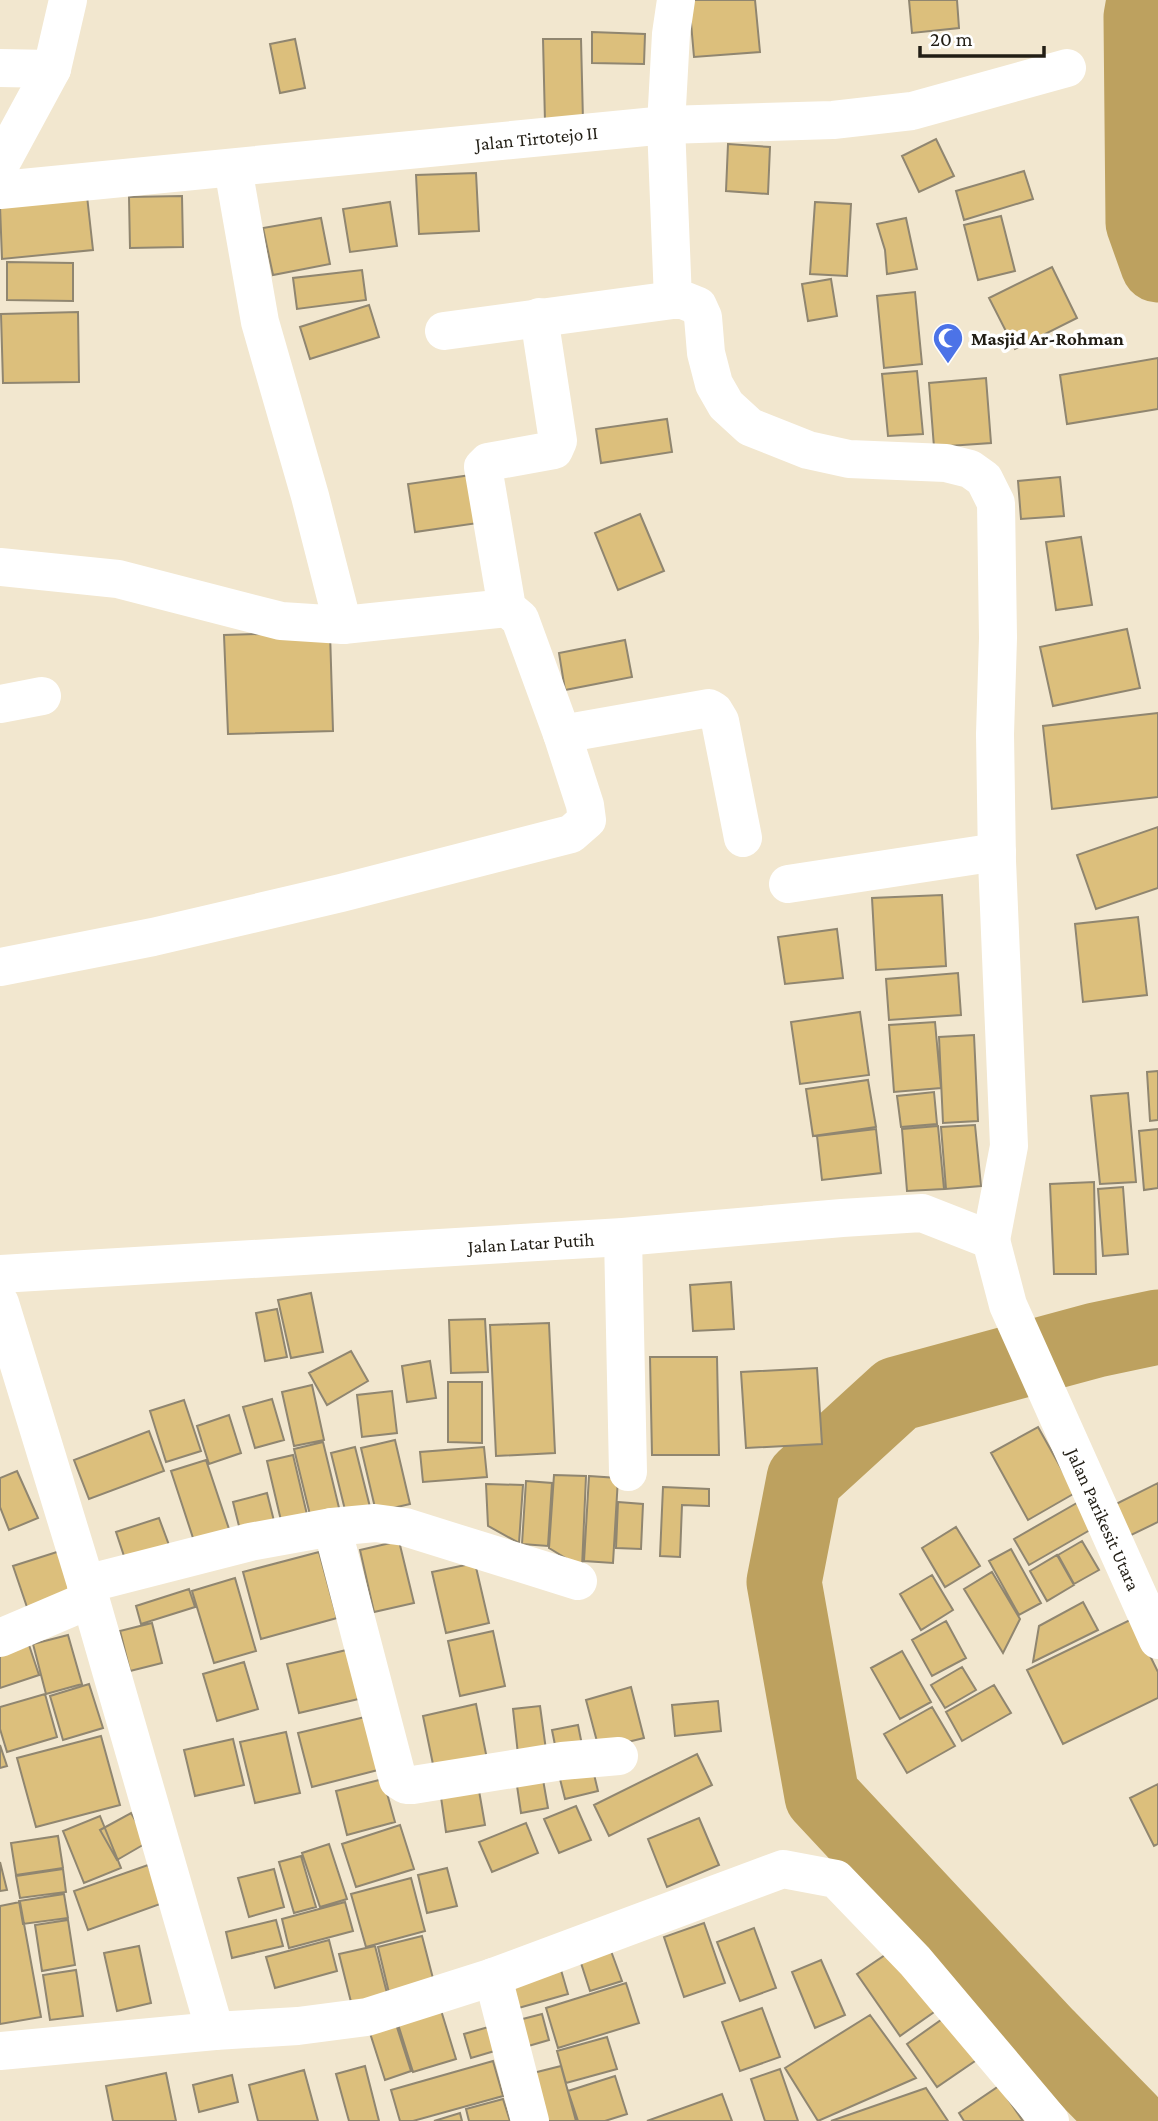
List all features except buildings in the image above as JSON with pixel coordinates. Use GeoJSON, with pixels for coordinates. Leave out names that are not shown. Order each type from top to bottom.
{"type":"FeatureCollection","features":[{"type":"Feature","properties":{"kind":"street"},"geometry":{"type":"LineString","coordinates":[[0,165],[52,69],[68,0]]}},
{"type":"Feature","properties":{"kind":"street"},"geometry":{"type":"LineString","coordinates":[[673,300],[666,125],[671,34],[676,0]]}},
{"type":"Feature","properties":{"kind":"street"},"geometry":{"type":"LineString","coordinates":[[0,68],[52,69]]}},
{"type":"Feature","properties":{"kind":"street","name":"Jalan Tirtotejo II"},"geometry":{"type":"LineString","coordinates":[[0,190],[666,125],[833,120],[912,111],[1068,68]]}},
{"type":"Feature","properties":{"kind":"street"},"geometry":{"type":"LineString","coordinates":[[233,167],[260,321],[314,509],[343,625]]}},
{"type":"Feature","properties":{"kind":"street"},"geometry":{"type":"LineString","coordinates":[[443,331],[683,300],[698,306],[703,317],[706,353],[714,384],[726,405],[750,427],[808,450],[849,459],[946,463],[970,469],[984,479],[996,503],[996,852],[1009,1146],[991,1240]]}},
{"type":"Feature","properties":{"kind":"street"},"geometry":{"type":"LineString","coordinates":[[0,967],[153,937],[328,897],[571,834],[587,820],[585,805],[562,734],[520,619],[507,608],[484,467],[488,463],[554,450],[558,441],[539,317]]}},
{"type":"Feature","properties":{"kind":"street"},"geometry":{"type":"LineString","coordinates":[[0,567],[118,579],[281,621],[343,625],[507,608]]}},
{"type":"Feature","properties":{"kind":"street"},"geometry":{"type":"LineString","coordinates":[[0,704],[42,696]]}},
{"type":"Feature","properties":{"kind":"street"},"geometry":{"type":"LineString","coordinates":[[562,734],[709,708],[715,711],[720,721],[743,838]]}},
{"type":"Feature","properties":{"kind":"street"},"geometry":{"type":"LineString","coordinates":[[788,884],[996,852]]}},
{"type":"Feature","properties":{"kind":"street","name":"Jalan Latar Putih"},"geometry":{"type":"LineString","coordinates":[[0,1274],[623,1237],[842,1217],[922,1213],[991,1240]]}},
{"type":"Feature","properties":{"kind":"street"},"geometry":{"type":"LineString","coordinates":[[623,1237],[628,1472]]}},
{"type":"Feature","properties":{"kind":"street","name":"Jalan Parikesit Utara"},"geometry":{"type":"LineString","coordinates":[[991,1240],[1009,1305],[1051,1398],[1149,1588],[1158,1640]]}},
{"type":"Feature","properties":{"kind":"street"},"geometry":{"type":"LineString","coordinates":[[0,1303],[88,1592],[215,2031]]}},
{"type":"Feature","properties":{"kind":"street"},"geometry":{"type":"LineString","coordinates":[[0,1638],[88,1592],[250,1542],[332,1527],[375,1523],[405,1527],[579,1581]]}},
{"type":"Feature","properties":{"kind":"street"},"geometry":{"type":"LineString","coordinates":[[332,1527],[398,1780],[406,1785],[413,1785],[562,1761],[619,1756]]}},
{"type":"Feature","properties":{"kind":"street"},"geometry":{"type":"LineString","coordinates":[[0,2051],[298,2026],[367,2017],[494,1977],[783,1869],[836,1879],[915,1961],[1050,2121]]}},
{"type":"Feature","properties":{"kind":"street"},"geometry":{"type":"LineString","coordinates":[[494,1977],[530,2121]]}},
{"type":"Feature","properties":{"kind":"waterway"},"geometry":{"type":"LineString","coordinates":[[1144,0],[1141,17],[1143,223],[1158,265]]}},
{"type":"Feature","properties":{"kind":"waterway"},"geometry":{"type":"LineString","coordinates":[[1129,2121],[822,1796],[784,1582],[804,1479],[897,1394],[1096,1340],[1158,1327]]}},
{"type":"Feature","properties":{"kind":"place","name":"Masjid Ar-Rohman"},"geometry":{"type":"Point","coordinates":[948,365]}}]}
